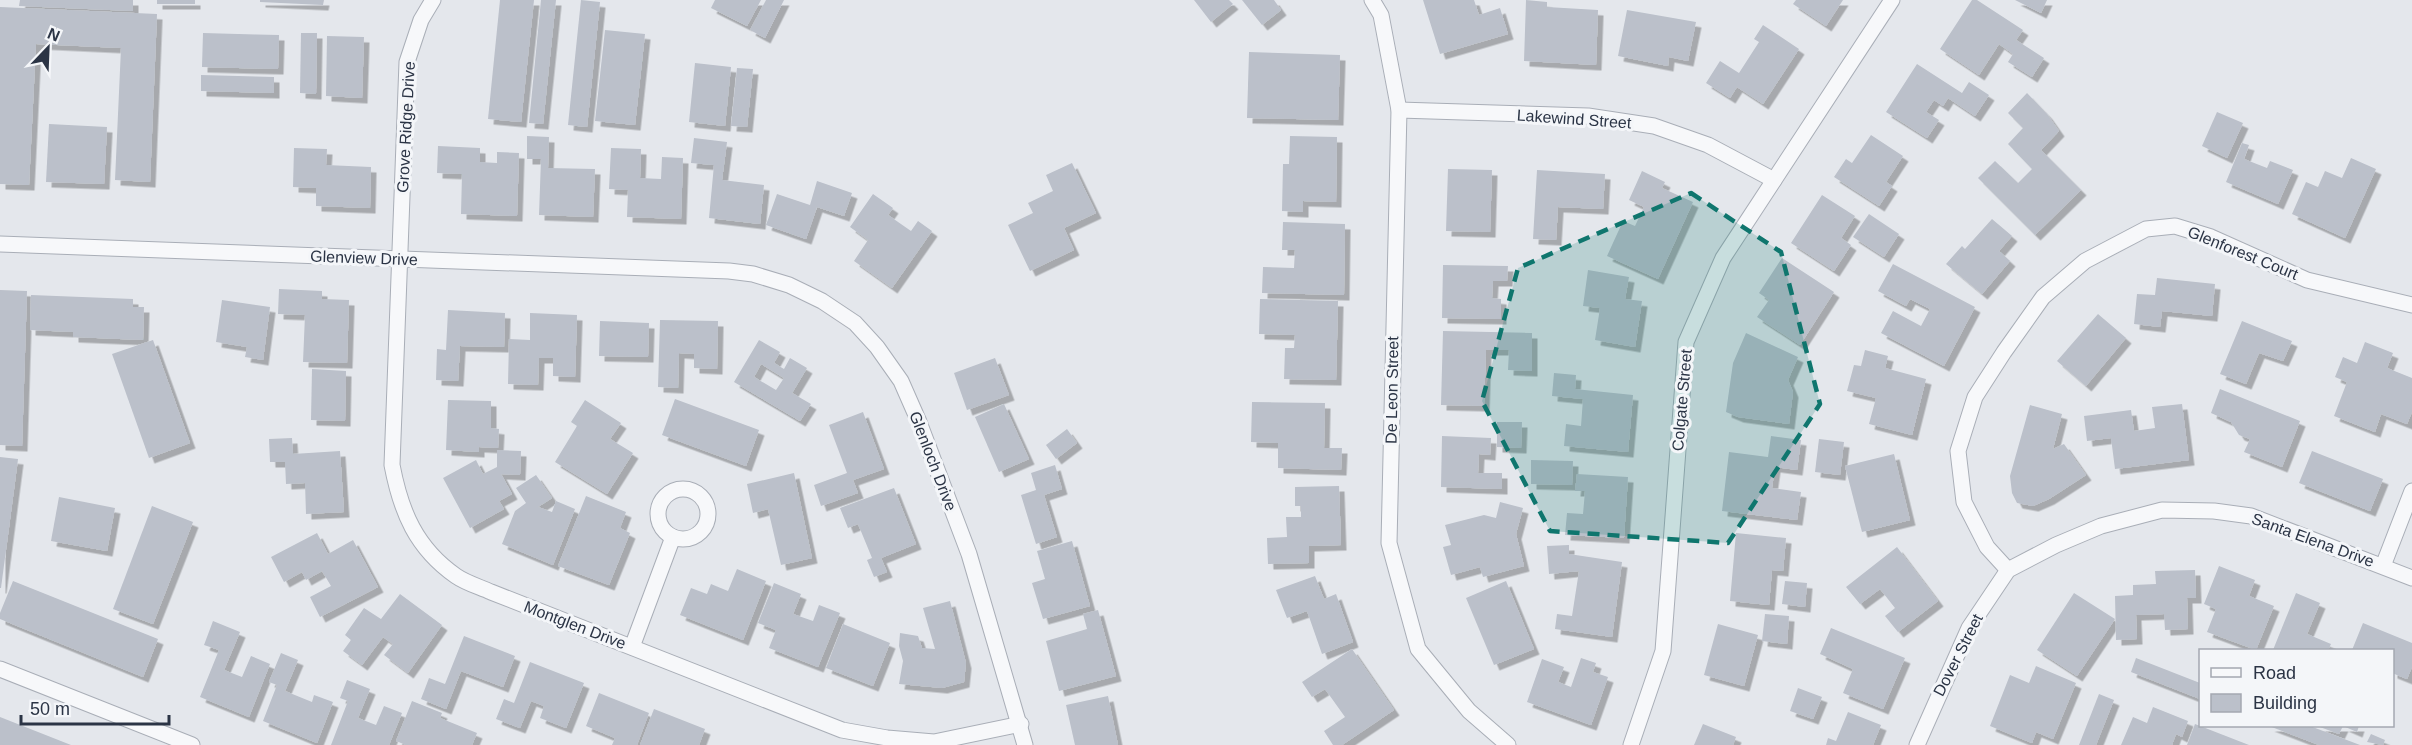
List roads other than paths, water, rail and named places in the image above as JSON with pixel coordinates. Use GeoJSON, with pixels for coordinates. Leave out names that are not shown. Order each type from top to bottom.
{"type":"FeatureCollection","features":[{"type":"Feature","properties":{"kind":"street","name":"Grove Ridge Drive"},"geometry":{"type":"LineString","coordinates":[[400,259],[407,62],[421,20],[433,0]]}},
{"type":"Feature","properties":{"kind":"street","name":"De Leon Street"},"geometry":{"type":"LineString","coordinates":[[1372,0],[1381,15],[1399,110],[1389,543],[1418,649],[1469,711],[1508,745]]}},
{"type":"Feature","properties":{"kind":"street","name":"Colgate Street"},"geometry":{"type":"LineString","coordinates":[[1631,745],[1663,651],[1686,342],[1723,258],[1892,0]]}},
{"type":"Feature","properties":{"kind":"street","name":"Lakewind Street"},"geometry":{"type":"LineString","coordinates":[[1399,110],[1588,116],[1654,126],[1708,145],[1774,180]]}},
{"type":"Feature","properties":{"kind":"street","name":"Glenforest Court"},"geometry":{"type":"LineString","coordinates":[[2008,570],[1987,547],[1964,502],[1958,451],[1975,397],[2004,352],[2043,297],[2085,261],[2146,229],[2175,226],[2211,237],[2307,280],[2412,305]]}},
{"type":"Feature","properties":{"kind":"street","name":"Glenview Drive"},"geometry":{"type":"LineString","coordinates":[[0,244],[729,272]]}},
{"type":"Feature","properties":{"kind":"street","name":"Montglen Drive"},"geometry":{"type":"LineString","coordinates":[[400,259],[392,465],[398,494],[410,527],[434,558],[458,578],[842,730],[887,738],[934,742],[1021,724]]}},
{"type":"Feature","properties":{"kind":"street","name":"Glenloch Drive"},"geometry":{"type":"LineString","coordinates":[[729,272],[753,274],[789,285],[822,301],[855,323],[877,347],[901,381],[969,554],[1021,724],[1025,745]]}},
{"type":"Feature","properties":{"kind":"street"},"geometry":{"type":"LineString","coordinates":[[2383,566],[2412,491]]}},
{"type":"Feature","properties":{"kind":"street","name":"Santa Elena Drive"},"geometry":{"type":"LineString","coordinates":[[2008,570],[2056,545],[2101,526],[2162,510],[2214,511],[2251,516],[2412,578]]}},
{"type":"Feature","properties":{"kind":"street"},"geometry":{"type":"LineString","coordinates":[[632,646],[673,537]]}},
{"type":"Feature","properties":{"kind":"street","name":"Dover Street"},"geometry":{"type":"LineString","coordinates":[[1917,745],[1969,628],[2008,570]]}},
{"type":"Feature","properties":{"kind":"street"},"geometry":{"type":"LineString","coordinates":[[0,669],[192,745]]}}]}
